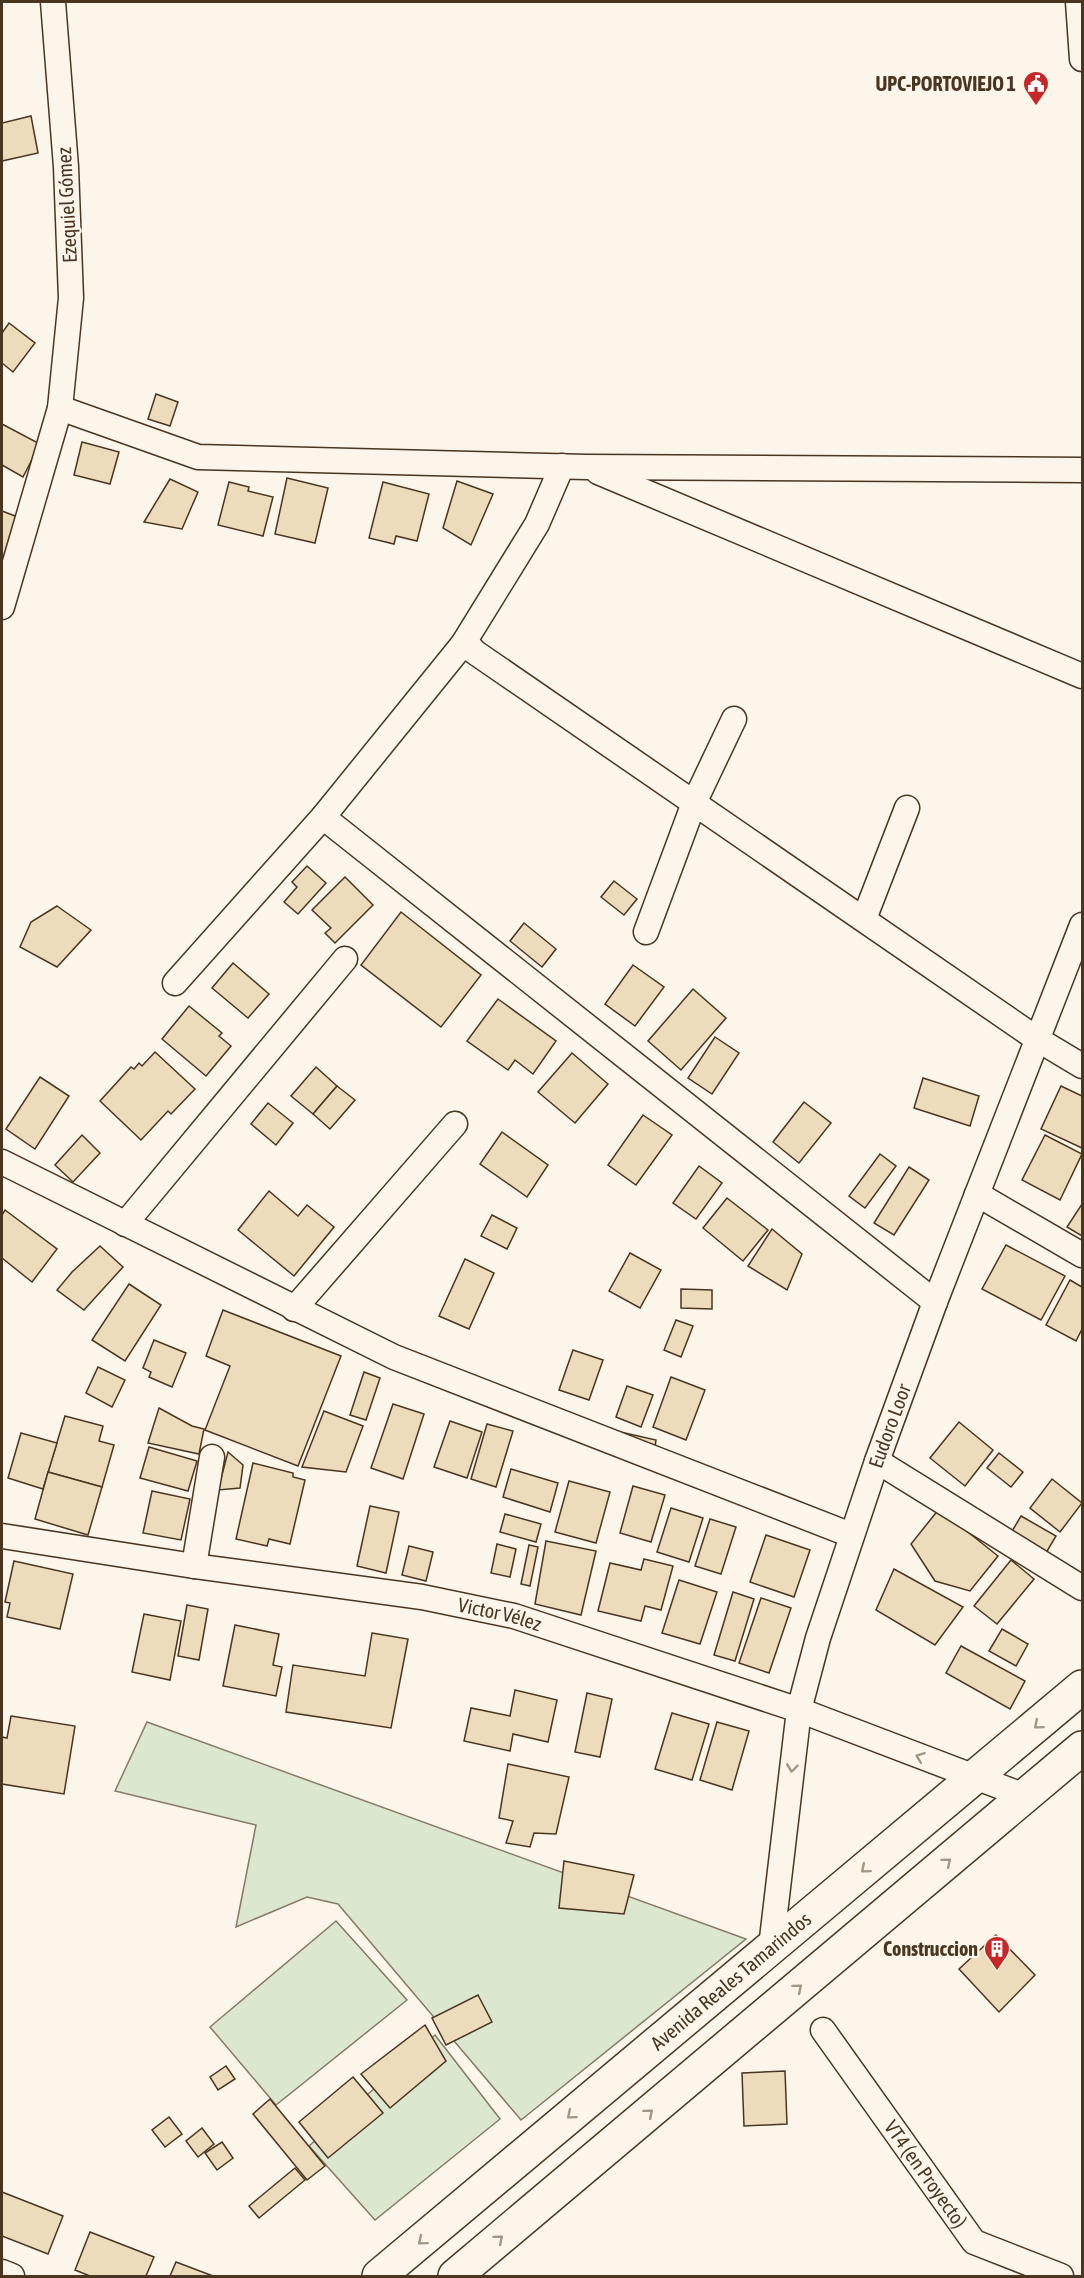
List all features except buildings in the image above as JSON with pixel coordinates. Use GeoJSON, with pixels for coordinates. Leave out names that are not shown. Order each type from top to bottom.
{"type":"FeatureCollection","features":[{"type":"Feature","properties":{"kind":"main road","name":"Avenida Reales Tamarindos"},"geometry":{"type":"LineString","coordinates":[[379,2277],[1083,1687]]}},
{"type":"Feature","properties":{"kind":"main road"},"geometry":{"type":"LineString","coordinates":[[455,2277],[1083,1748]]}},
{"type":"Feature","properties":{"kind":"street","name":"Ezequiel Gómez"},"geometry":{"type":"LineString","coordinates":[[2,607],[60,408],[71,298],[66,167],[52,2]]}},
{"type":"Feature","properties":{"kind":"street"},"geometry":{"type":"LineString","coordinates":[[1078,2],[1083,59]]}},
{"type":"Feature","properties":{"kind":"street"},"geometry":{"type":"LineString","coordinates":[[60,408],[198,457],[586,467],[1083,470]]}},
{"type":"Feature","properties":{"kind":"street"},"geometry":{"type":"LineString","coordinates":[[175,983],[323,817],[467,647],[537,524],[562,466]]}},
{"type":"Feature","properties":{"kind":"street"},"geometry":{"type":"LineString","coordinates":[[586,467],[1083,676]]}},
{"type":"Feature","properties":{"kind":"street"},"geometry":{"type":"LineString","coordinates":[[467,647],[1037,1039],[1083,1066]]}},
{"type":"Feature","properties":{"kind":"street"},"geometry":{"type":"LineString","coordinates":[[646,932],[694,802],[734,719]]}},
{"type":"Feature","properties":{"kind":"street"},"geometry":{"type":"LineString","coordinates":[[864,919],[907,808]]}},
{"type":"Feature","properties":{"kind":"street"},"geometry":{"type":"LineString","coordinates":[[323,817],[935,1302]]}},
{"type":"Feature","properties":{"kind":"street","name":"Eudoro Loor"},"geometry":{"type":"LineString","coordinates":[[771,1947],[799,1710],[818,1638],[851,1535],[935,1302],[1083,925]]}},
{"type":"Feature","properties":{"kind":"street"},"geometry":{"type":"LineString","coordinates":[[125,1224],[345,959]]}},
{"type":"Feature","properties":{"kind":"street"},"geometry":{"type":"LineString","coordinates":[[294,1309],[455,1124]]}},
{"type":"Feature","properties":{"kind":"street"},"geometry":{"type":"LineString","coordinates":[[2,1162],[394,1357],[851,1535]]}},
{"type":"Feature","properties":{"kind":"street"},"geometry":{"type":"LineString","coordinates":[[977,1194],[1083,1255]]}},
{"type":"Feature","properties":{"kind":"street"},"geometry":{"type":"LineString","coordinates":[[194,1566],[212,1457]]}},
{"type":"Feature","properties":{"kind":"street"},"geometry":{"type":"LineString","coordinates":[[877,1461],[1083,1588]]}},
{"type":"Feature","properties":{"kind":"street","name":"Victor Vélez"},"geometry":{"type":"LineString","coordinates":[[2,1536],[422,1598],[514,1616],[799,1710],[1025,1796]]}},
{"type":"Feature","properties":{"kind":"street","name":"VT4 (en Proyecto)"},"geometry":{"type":"LineString","coordinates":[[823,2030],[974,2242],[1061,2277]]}},
{"type":"Feature","properties":{"kind":"street"},"geometry":{"type":"LineString","coordinates":[[2,2272],[12,2277]]}},
{"type":"Feature","properties":{"kind":"green space"},"geometry":{"type":"Polygon","coordinates":[[[147,1722],[746,1939],[521,2120],[338,1904],[307,1897],[236,1927],[256,1825],[115,1791],[147,1722]]]}},
{"type":"Feature","properties":{"kind":"green space"},"geometry":{"type":"Polygon","coordinates":[[[336,1921],[407,2000],[276,2105],[210,2027],[336,1921]]]}},
{"type":"Feature","properties":{"kind":"green space"},"geometry":{"type":"Polygon","coordinates":[[[435,2035],[500,2119],[375,2220],[309,2146],[435,2035]]]}},
{"type":"Feature","properties":{"kind":"place","name":"UPC-PORTOVIEJO 1"},"geometry":{"type":"Point","coordinates":[1036,107]}},
{"type":"Feature","properties":{"kind":"place","name":"Construccion"},"geometry":{"type":"Point","coordinates":[997,1972]}}]}
